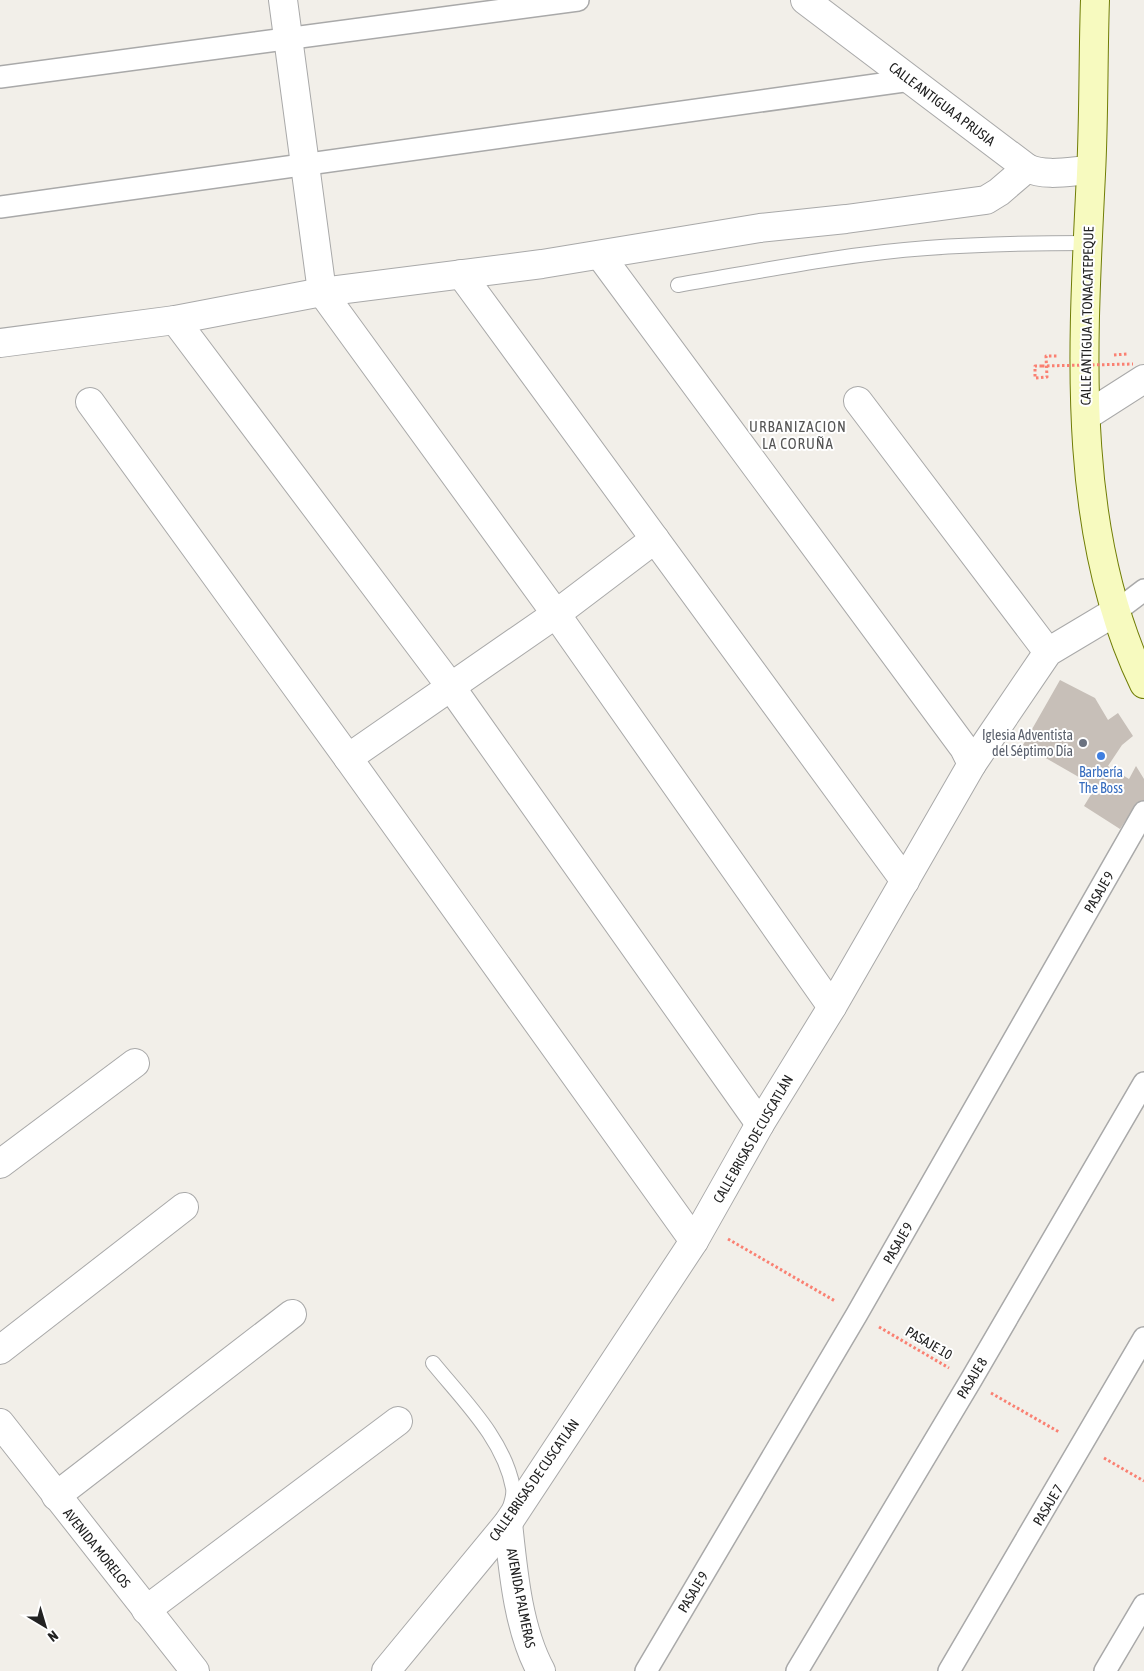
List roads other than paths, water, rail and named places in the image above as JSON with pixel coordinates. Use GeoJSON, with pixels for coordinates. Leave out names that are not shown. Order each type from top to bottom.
{"type":"FeatureCollection","features":[{"type":"Feature","properties":{"kind":"main road","name":"CALLE ANTIGUA A TONACATEPEQUE"},"geometry":{"type":"LineString","coordinates":[[1095,0],[1084,356],[1086,416],[1096,525],[1144,684]]}},
{"type":"Feature","properties":{"kind":"street"},"geometry":{"type":"LineString","coordinates":[[283,0],[322,292],[556,614],[832,1007]]}},
{"type":"Feature","properties":{"kind":"street"},"geometry":{"type":"LineString","coordinates":[[0,77],[578,0]]}},
{"type":"Feature","properties":{"kind":"street","name":"CALLE ANTIGUA A PRUSIA"},"geometry":{"type":"LineString","coordinates":[[805,0],[1027,168],[1036,172],[1091,170]]}},
{"type":"Feature","properties":{"kind":"street"},"geometry":{"type":"LineString","coordinates":[[0,207],[911,80]]}},
{"type":"Feature","properties":{"kind":"street"},"geometry":{"type":"LineString","coordinates":[[0,343],[175,320],[322,292],[600,255],[760,228],[846,219],[986,200],[1027,168]]}},
{"type":"Feature","properties":{"kind":"street"},"geometry":{"type":"LineString","coordinates":[[600,255],[964,748],[972,764]]}},
{"type":"Feature","properties":{"kind":"street"},"geometry":{"type":"LineString","coordinates":[[461,274],[905,881]]}},
{"type":"Feature","properties":{"kind":"street"},"geometry":{"type":"LineString","coordinates":[[175,320],[451,687],[760,1124]]}},
{"type":"Feature","properties":{"kind":"street"},"geometry":{"type":"LineString","coordinates":[[1086,416],[1138,372]]}},
{"type":"Feature","properties":{"kind":"street"},"geometry":{"type":"LineString","coordinates":[[90,402],[348,758],[699,1233]]}},
{"type":"Feature","properties":{"kind":"street"},"geometry":{"type":"LineString","coordinates":[[858,402],[1048,652]]}},
{"type":"Feature","properties":{"kind":"street"},"geometry":{"type":"LineString","coordinates":[[348,758],[556,614],[655,539]]}},
{"type":"Feature","properties":{"kind":"street"},"geometry":{"type":"LineString","coordinates":[[1127,631],[1144,590]]}},
{"type":"Feature","properties":{"kind":"street","name":"CALLE BRISAS DE CUSCATLÁN"},"geometry":{"type":"LineString","coordinates":[[386,1671],[508,1523],[699,1233],[760,1124],[832,1007],[972,764],[1048,652],[1127,631]]}},
{"type":"Feature","properties":{"kind":"street","name":"PASAJE 9"},"geometry":{"type":"LineString","coordinates":[[646,1671],[858,1314],[1144,812]]}},
{"type":"Feature","properties":{"kind":"street"},"geometry":{"type":"LineString","coordinates":[[0,1164],[135,1063]]}},
{"type":"Feature","properties":{"kind":"street","name":"PASAJE 8"},"geometry":{"type":"LineString","coordinates":[[797,1671],[1144,1083]]}},
{"type":"Feature","properties":{"kind":"street"},"geometry":{"type":"LineString","coordinates":[[0,1350],[184,1207]]}},
{"type":"Feature","properties":{"kind":"street"},"geometry":{"type":"LineString","coordinates":[[56,1496],[292,1314]]}},
{"type":"Feature","properties":{"kind":"street","name":"PASAJE 7"},"geometry":{"type":"LineString","coordinates":[[949,1671],[1083,1446],[1144,1338]]}},
{"type":"Feature","properties":{"kind":"street"},"geometry":{"type":"LineString","coordinates":[[146,1610],[398,1421]]}},
{"type":"Feature","properties":{"kind":"street","name":"AVENIDA MORELOS"},"geometry":{"type":"LineString","coordinates":[[0,1424],[195,1671]]}},
{"type":"Feature","properties":{"kind":"street","name":"AVENIDA PALMERAS"},"geometry":{"type":"LineString","coordinates":[[508,1523],[516,1585],[532,1656],[541,1671]]}},
{"type":"Feature","properties":{"kind":"street"},"geometry":{"type":"LineString","coordinates":[[1105,1671],[1144,1604]]}},
{"type":"Feature","properties":{"kind":"lane"},"geometry":{"type":"LineString","coordinates":[[678,285],[819,261],[926,248],[1020,243],[1088,244]]}},
{"type":"Feature","properties":{"kind":"lane"},"geometry":{"type":"LineString","coordinates":[[433,1363],[490,1434],[503,1460],[514,1490],[508,1523]]}},
{"type":"Feature","properties":{"kind":"place","name":"Iglesia Adventista del Séptimo Día"},"geometry":{"type":"Point","coordinates":[1083,743]}},
{"type":"Feature","properties":{"kind":"place","name":"Barbería The Boss"},"geometry":{"type":"Point","coordinates":[1101,756]}},
{"type":"Feature","properties":{"kind":"district","name":"URBANIZACION LA CORUÑA"},"geometry":{"type":"Point","coordinates":[798,434]}}]}
